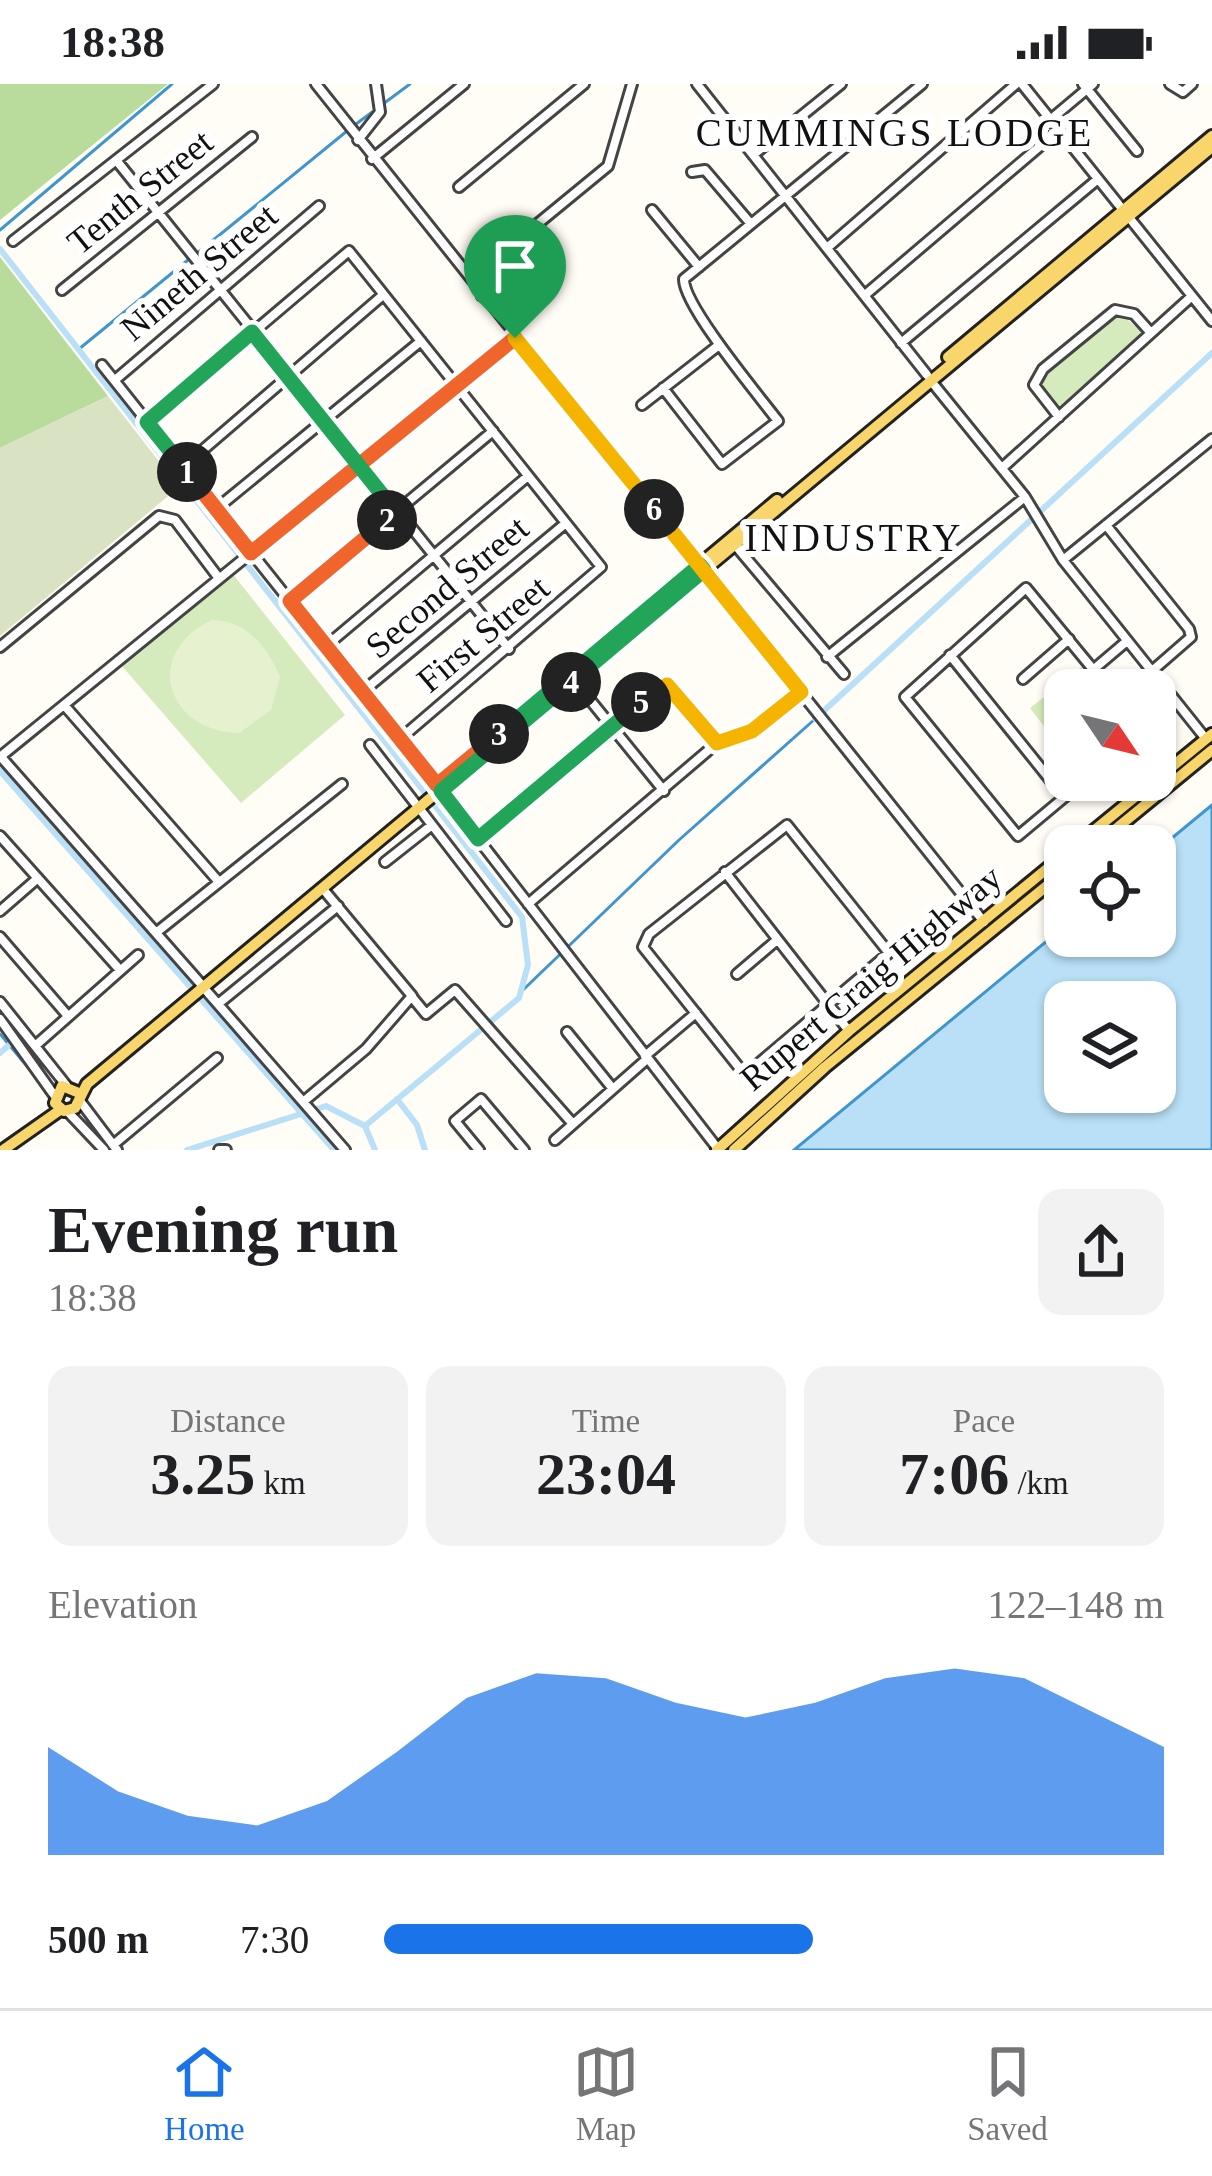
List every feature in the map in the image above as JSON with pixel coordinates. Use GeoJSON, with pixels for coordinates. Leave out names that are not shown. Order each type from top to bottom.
{"type":"FeatureCollection","features":[{"type":"Feature","properties":{"kind":"main road"},"geometry":{"type":"LineString","coordinates":[[438,789],[1212,136]]}},
{"type":"Feature","properties":{"kind":"main road"},"geometry":{"type":"LineString","coordinates":[[1125,213],[1212,147]]}},
{"type":"Feature","properties":{"kind":"main road"},"geometry":{"type":"LineString","coordinates":[[3,1150],[735,545],[929,378]]}},
{"type":"Feature","properties":{"kind":"main road"},"geometry":{"type":"LineString","coordinates":[[1102,825],[1210,741]]}},
{"type":"Feature","properties":{"kind":"main road"},"geometry":{"type":"LineString","coordinates":[[1118,825],[1210,741]]}},
{"type":"Feature","properties":{"kind":"main road"},"geometry":{"type":"LineString","coordinates":[[197,989],[323,889],[418,805]]}},
{"type":"Feature","properties":{"kind":"main road","name":"Rupert Craig Highway"},"geometry":{"type":"LineString","coordinates":[[718,1149],[850,1031],[1044,872]]}},
{"type":"Feature","properties":{"kind":"main road","name":"Rupert Craig Highway"},"geometry":{"type":"LineString","coordinates":[[734,1150],[825,1067],[1044,888]]}},
{"type":"Feature","properties":{"kind":"main road"},"geometry":{"type":"LineString","coordinates":[[59,1104],[74,1091]]}},
{"type":"Feature","properties":{"kind":"street"},"geometry":{"type":"LineString","coordinates":[[13,241],[213,84]]}},
{"type":"Feature","properties":{"kind":"street"},"geometry":{"type":"LineString","coordinates":[[316,84],[984,922]]}},
{"type":"Feature","properties":{"kind":"street"},"geometry":{"type":"LineString","coordinates":[[358,140],[380,112],[376,84]]}},
{"type":"Feature","properties":{"kind":"street"},"geometry":{"type":"LineString","coordinates":[[372,159],[464,84]]}},
{"type":"Feature","properties":{"kind":"street"},"geometry":{"type":"LineString","coordinates":[[459,187],[584,84]]}},
{"type":"Feature","properties":{"kind":"street"},"geometry":{"type":"LineString","coordinates":[[482,296],[509,272],[513,251],[524,235],[608,166],[632,84]]}},
{"type":"Feature","properties":{"kind":"street"},"geometry":{"type":"LineString","coordinates":[[697,84],[1002,468],[1063,560],[1150,669]]}},
{"type":"Feature","properties":{"kind":"street"},"geometry":{"type":"LineString","coordinates":[[754,155],[841,84]]}},
{"type":"Feature","properties":{"kind":"street"},"geometry":{"type":"LineString","coordinates":[[664,388],[722,464],[778,421],[685,292],[689,274],[922,84]]}},
{"type":"Feature","properties":{"kind":"street"},"geometry":{"type":"LineString","coordinates":[[827,248],[1019,84],[1212,321]]}},
{"type":"Feature","properties":{"kind":"street"},"geometry":{"type":"LineString","coordinates":[[1170,84],[1183,92],[1192,84]]}},
{"type":"Feature","properties":{"kind":"street"},"geometry":{"type":"LineString","coordinates":[[1050,120],[1088,86],[1137,151]]}},
{"type":"Feature","properties":{"kind":"street"},"geometry":{"type":"LineString","coordinates":[[865,295],[1059,130]]}},
{"type":"Feature","properties":{"kind":"street","name":"Tenth Street"},"geometry":{"type":"LineString","coordinates":[[62,290],[252,137]]}},
{"type":"Feature","properties":{"kind":"street"},"geometry":{"type":"LineString","coordinates":[[116,160],[509,649]]}},
{"type":"Feature","properties":{"kind":"street"},"geometry":{"type":"LineString","coordinates":[[692,172],[705,170],[752,224]]}},
{"type":"Feature","properties":{"kind":"street"},"geometry":{"type":"LineString","coordinates":[[902,344],[1098,179]]}},
{"type":"Feature","properties":{"kind":"street","name":"Nineth Street"},"geometry":{"type":"LineString","coordinates":[[114,380],[319,206]]}},
{"type":"Feature","properties":{"kind":"street"},"geometry":{"type":"LineString","coordinates":[[652,210],[699,267]]}},
{"type":"Feature","properties":{"kind":"street"},"geometry":{"type":"LineString","coordinates":[[147,422],[349,251],[566,524]]}},
{"type":"Feature","properties":{"kind":"street"},"geometry":{"type":"LineString","coordinates":[[183,466],[383,295]]}},
{"type":"Feature","properties":{"kind":"street"},"geometry":{"type":"LineString","coordinates":[[1002,468],[1192,296]]}},
{"type":"Feature","properties":{"kind":"street"},"geometry":{"type":"LineString","coordinates":[[1059,417],[1034,386],[1043,369],[1115,310],[1133,314],[1151,333]]}},
{"type":"Feature","properties":{"kind":"street"},"geometry":{"type":"LineString","coordinates":[[345,1150],[218,1004],[197,989],[157,932],[0,757],[515,338]]}},
{"type":"Feature","properties":{"kind":"street"},"geometry":{"type":"LineString","coordinates":[[216,509],[421,341]]}},
{"type":"Feature","properties":{"kind":"street"},"geometry":{"type":"LineString","coordinates":[[642,405],[719,345]]}},
{"type":"Feature","properties":{"kind":"street"},"geometry":{"type":"LineString","coordinates":[[102,365],[718,1149]]}},
{"type":"Feature","properties":{"kind":"street"},"geometry":{"type":"LineString","coordinates":[[290,601],[493,431]]}},
{"type":"Feature","properties":{"kind":"street"},"geometry":{"type":"LineString","coordinates":[[1063,560],[1212,440]]}},
{"type":"Feature","properties":{"kind":"street"},"geometry":{"type":"LineString","coordinates":[[326,646],[528,476]]}},
{"type":"Feature","properties":{"kind":"street"},"geometry":{"type":"LineString","coordinates":[[827,657],[1027,502]]}},
{"type":"Feature","properties":{"kind":"street"},"geometry":{"type":"LineString","coordinates":[[0,647],[159,516],[175,520],[218,577]]}},
{"type":"Feature","properties":{"kind":"street","name":"First Street"},"geometry":{"type":"LineString","coordinates":[[400,739],[600,570],[566,524]]}},
{"type":"Feature","properties":{"kind":"street","name":"Second Street"},"geometry":{"type":"LineString","coordinates":[[362,692],[566,524]]}},
{"type":"Feature","properties":{"kind":"street"},"geometry":{"type":"LineString","coordinates":[[1106,525],[1190,629],[1191,637],[1154,669]]}},
{"type":"Feature","properties":{"kind":"street"},"geometry":{"type":"LineString","coordinates":[[735,545],[844,674]]}},
{"type":"Feature","properties":{"kind":"street"},"geometry":{"type":"LineString","coordinates":[[1059,801],[1018,836],[905,701],[1026,588],[1093,669]]}},
{"type":"Feature","properties":{"kind":"street"},"geometry":{"type":"LineString","coordinates":[[1023,679],[1069,639]]}},
{"type":"Feature","properties":{"kind":"street"},"geometry":{"type":"LineString","coordinates":[[1095,669],[1127,641]]}},
{"type":"Feature","properties":{"kind":"street"},"geometry":{"type":"LineString","coordinates":[[950,655],[1044,772]]}},
{"type":"Feature","properties":{"kind":"street"},"geometry":{"type":"LineString","coordinates":[[574,679],[664,790]]}},
{"type":"Feature","properties":{"kind":"street"},"geometry":{"type":"LineString","coordinates":[[478,839],[665,684],[717,743]]}},
{"type":"Feature","properties":{"kind":"street"},"geometry":{"type":"LineString","coordinates":[[528,904],[717,743],[752,731],[801,692]]}},
{"type":"Feature","properties":{"kind":"street"},"geometry":{"type":"LineString","coordinates":[[1176,700],[1210,741]]}},
{"type":"Feature","properties":{"kind":"street"},"geometry":{"type":"LineString","coordinates":[[64,705],[219,882]]}},
{"type":"Feature","properties":{"kind":"street"},"geometry":{"type":"LineString","coordinates":[[370,745],[506,921]]}},
{"type":"Feature","properties":{"kind":"street"},"geometry":{"type":"LineString","coordinates":[[157,932],[341,784]]}},
{"type":"Feature","properties":{"kind":"street"},"geometry":{"type":"LineString","coordinates":[[787,824],[887,945],[886,958],[745,1076],[643,947],[649,934],[725,872],[787,824]]}},
{"type":"Feature","properties":{"kind":"street"},"geometry":{"type":"LineString","coordinates":[[385,862],[432,825]]}},
{"type":"Feature","properties":{"kind":"street"},"geometry":{"type":"LineString","coordinates":[[0,836],[120,970]]}},
{"type":"Feature","properties":{"kind":"street"},"geometry":{"type":"LineString","coordinates":[[725,872],[850,1031]]}},
{"type":"Feature","properties":{"kind":"street"},"geometry":{"type":"LineString","coordinates":[[0,911],[38,878]]}},
{"type":"Feature","properties":{"kind":"street"},"geometry":{"type":"LineString","coordinates":[[323,889],[427,1014],[455,990],[573,1124]]}},
{"type":"Feature","properties":{"kind":"street"},"geometry":{"type":"LineString","coordinates":[[218,1004],[338,906]]}},
{"type":"Feature","properties":{"kind":"street"},"geometry":{"type":"LineString","coordinates":[[0,937],[68,1016]]}},
{"type":"Feature","properties":{"kind":"street"},"geometry":{"type":"LineString","coordinates":[[737,974],[778,940]]}},
{"type":"Feature","properties":{"kind":"street"},"geometry":{"type":"LineString","coordinates":[[35,1046],[138,955]]}},
{"type":"Feature","properties":{"kind":"street"},"geometry":{"type":"LineString","coordinates":[[303,1102],[366,1049],[412,996]]}},
{"type":"Feature","properties":{"kind":"street"},"geometry":{"type":"LineString","coordinates":[[0,1002],[74,1091],[112,1148]]}},
{"type":"Feature","properties":{"kind":"street"},"geometry":{"type":"LineString","coordinates":[[555,1140],[696,1012]]}},
{"type":"Feature","properties":{"kind":"street"},"geometry":{"type":"LineString","coordinates":[[0,1019],[59,1104],[112,1148]]}},
{"type":"Feature","properties":{"kind":"street"},"geometry":{"type":"LineString","coordinates":[[567,1032],[613,1089]]}},
{"type":"Feature","properties":{"kind":"street"},"geometry":{"type":"LineString","coordinates":[[112,1148],[217,1058]]}},
{"type":"Feature","properties":{"kind":"street"},"geometry":{"type":"LineString","coordinates":[[479,1150],[455,1120],[481,1099],[524,1150]]}},
{"type":"Feature","properties":{"kind":"green space"},"geometry":{"type":"Polygon","coordinates":[[[0,84],[168,84],[0,220],[0,84]]]}},
{"type":"Feature","properties":{"kind":"green space"},"geometry":{"type":"Polygon","coordinates":[[[0,257],[108,396],[0,448],[0,257]]]}},
{"type":"Feature","properties":{"kind":"green space"},"geometry":{"type":"Polygon","coordinates":[[[1121,314],[1143,333],[1060,409],[1039,387],[1039,379],[1121,314]]]}},
{"type":"Feature","properties":{"kind":"green space"},"geometry":{"type":"Polygon","coordinates":[[[108,396],[179,487],[0,636],[0,448],[108,396]]]}},
{"type":"Feature","properties":{"kind":"green space"},"geometry":{"type":"Polygon","coordinates":[[[232,573],[345,715],[241,803],[121,665],[232,573]]]}},
{"type":"Feature","properties":{"kind":"green space"},"geometry":{"type":"Polygon","coordinates":[[[212,620],[236,625],[254,637],[280,677],[271,710],[239,733],[194,720],[172,689],[170,670],[176,651],[190,634],[212,620]]]}},
{"type":"Feature","properties":{"kind":"green space"},"geometry":{"type":"Polygon","coordinates":[[[1044,697],[1044,726],[1030,708],[1044,697]]]}},
{"type":"Feature","properties":{"kind":"water"},"geometry":{"type":"Polygon","coordinates":[[[1212,805],[1212,1150],[794,1150],[1044,943],[1044,957],[1176,957],[1176,835],[1212,805]]]}},
{"type":"Feature","properties":{"kind":"waterway"},"geometry":{"type":"LineString","coordinates":[[0,230],[172,84]]}},
{"type":"Feature","properties":{"kind":"waterway"},"geometry":{"type":"LineString","coordinates":[[352,127],[410,84]]}},
{"type":"Feature","properties":{"kind":"waterway"},"geometry":{"type":"LineString","coordinates":[[195,255],[347,131]]}},
{"type":"Feature","properties":{"kind":"waterway"},"geometry":{"type":"LineString","coordinates":[[0,249],[522,917],[528,965],[519,998],[365,1126]]}},
{"type":"Feature","properties":{"kind":"waterway"},"geometry":{"type":"LineString","coordinates":[[79,349],[188,260]]}},
{"type":"Feature","properties":{"kind":"waterway"},"geometry":{"type":"LineString","coordinates":[[815,719],[1212,353]]}},
{"type":"Feature","properties":{"kind":"waterway"},"geometry":{"type":"LineString","coordinates":[[524,989],[679,840],[815,719]]}},
{"type":"Feature","properties":{"kind":"waterway"},"geometry":{"type":"LineString","coordinates":[[0,771],[334,1150]]}},
{"type":"Feature","properties":{"kind":"waterway"},"geometry":{"type":"LineString","coordinates":[[0,1034],[41,1083]]}},
{"type":"Feature","properties":{"kind":"waterway"},"geometry":{"type":"LineString","coordinates":[[0,1053],[9,1045]]}},
{"type":"Feature","properties":{"kind":"waterway"},"geometry":{"type":"LineString","coordinates":[[397,1099],[417,1125],[425,1150]]}},
{"type":"Feature","properties":{"kind":"waterway"},"geometry":{"type":"LineString","coordinates":[[187,1150],[326,1106],[365,1126],[375,1150]]}},
{"type":"Feature","properties":{"kind":"district","name":"CUMMINGS LODGE"},"geometry":{"type":"Point","coordinates":[895,132]}},
{"type":"Feature","properties":{"kind":"district","name":"INDUSTRY"},"geometry":{"type":"Point","coordinates":[854,537]}},
{"type":"Feature","properties":{"kind":"route"},"geometry":{"type":"LineString","coordinates":[[515,338],[358,466],[251,553],[147,422],[252,332],[358,466],[396,512],[290,601],[437,785],[700,565],[704,570],[441,791],[478,839],[663,684],[717,743],[752,731],[801,692],[704,570],[515,338]]}}]}
